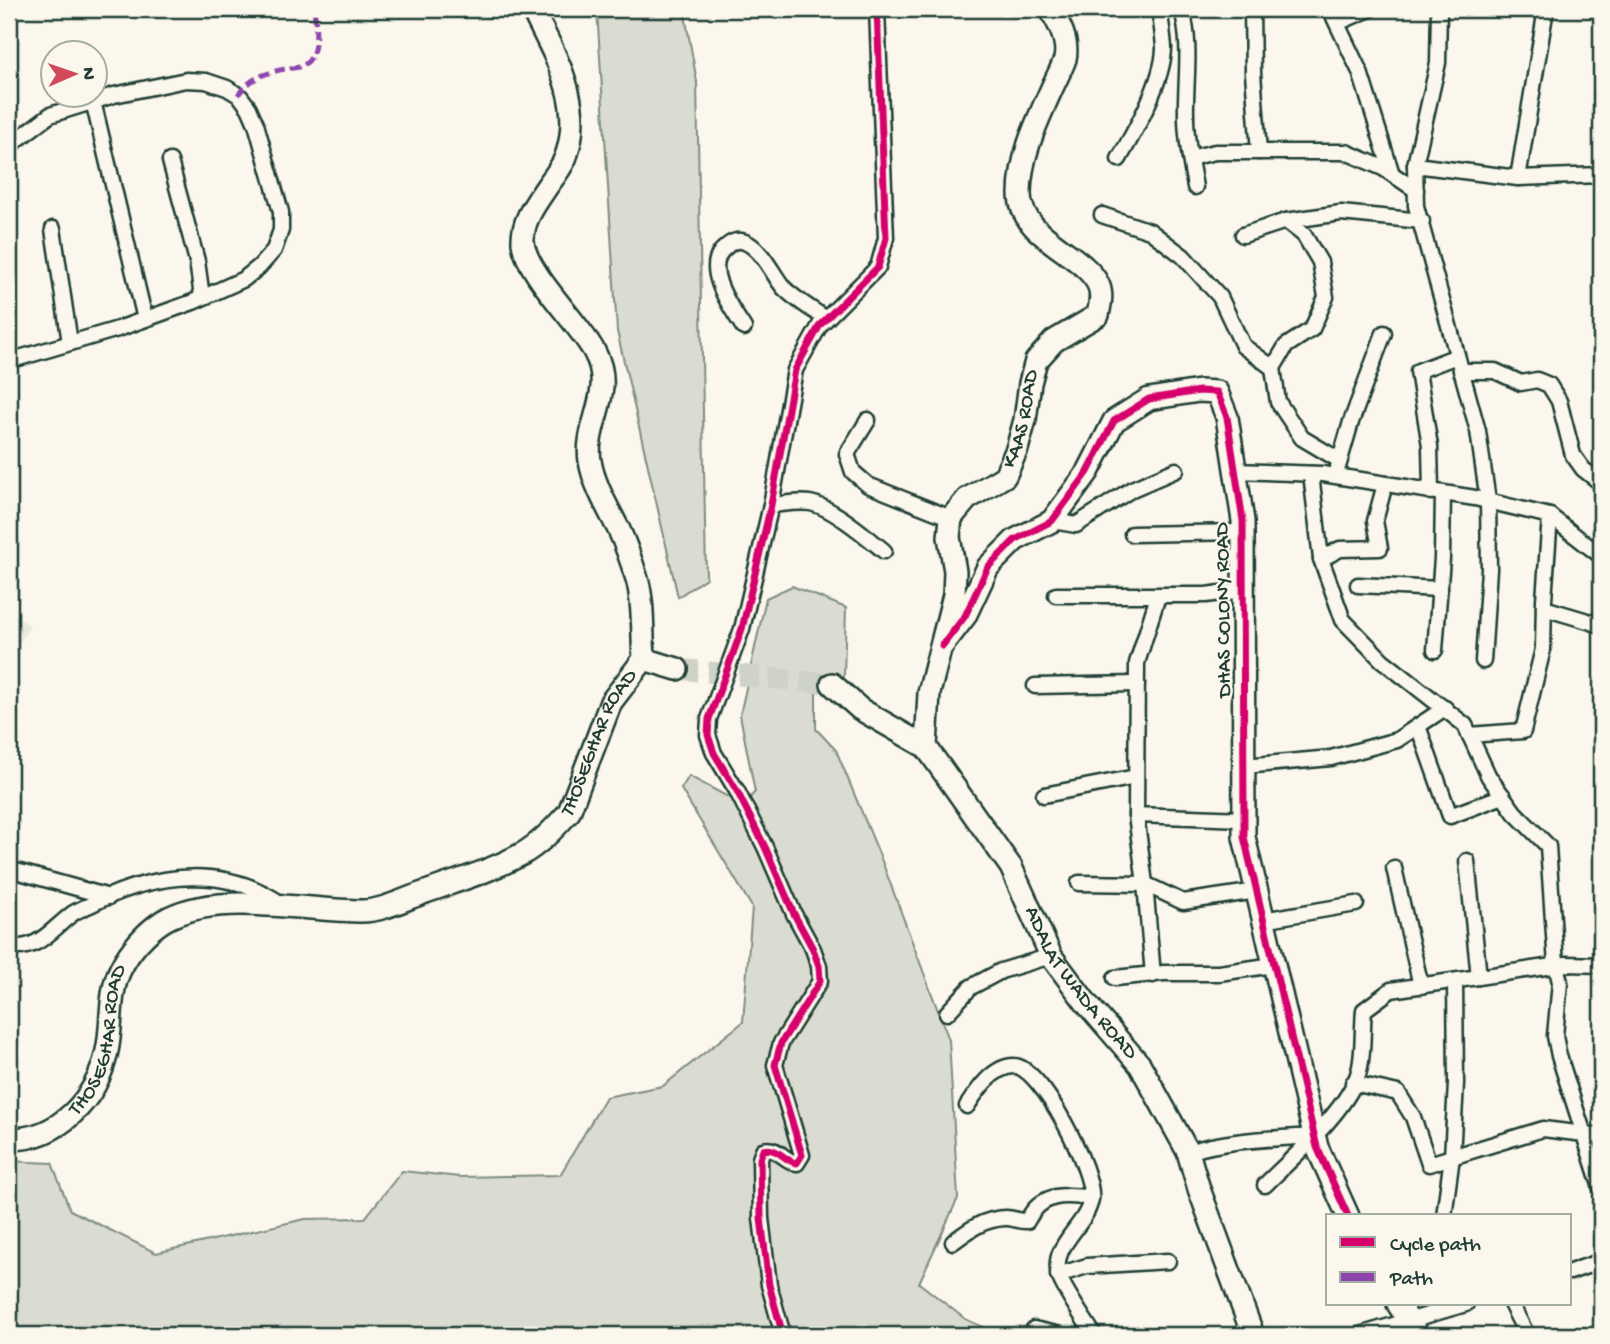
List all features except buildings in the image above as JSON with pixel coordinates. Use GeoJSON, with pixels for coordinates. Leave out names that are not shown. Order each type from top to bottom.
{"type":"FeatureCollection","features":[{"type":"Feature","properties":{"kind":"main road","name":"THOSEGHAR ROAD"},"geometry":{"type":"LineString","coordinates":[[9,1139],[27,1140],[56,1128],[79,1107],[96,1081],[107,1053],[111,1004],[120,969],[138,942],[163,921],[187,911],[237,903],[366,911],[499,865],[525,852],[558,825],[569,812],[611,702],[644,659],[638,582],[590,461],[590,439],[600,408],[603,375],[595,353],[547,286],[523,245],[528,216],[564,160],[571,136],[572,102],[561,70],[532,9]]}},
{"type":"Feature","properties":{"kind":"main road","name":"KAAS ROAD"},"geometry":{"type":"LineString","coordinates":[[951,519],[967,499],[1004,476],[1017,449],[1036,361],[1054,341],[1098,315],[1101,301],[1099,286],[1089,271],[1054,246],[1040,232],[1028,219],[1019,197],[1023,160],[1065,59],[1065,44],[1060,26],[1050,9]]}},
{"type":"Feature","properties":{"kind":"main road","name":"DHAS COLONY ROAD"},"geometry":{"type":"LineString","coordinates":[[942,646],[965,616],[988,567],[1015,540],[1052,521],[1088,472],[1114,421],[1149,399],[1199,391],[1217,392],[1227,417],[1243,532],[1244,837],[1317,1147],[1347,1214]]}},
{"type":"Feature","properties":{"kind":"main road"},"geometry":{"type":"LineString","coordinates":[[926,747],[929,694],[954,595],[949,537],[951,519]]}},
{"type":"Feature","properties":{"kind":"main road"},"geometry":{"type":"LineString","coordinates":[[644,659],[677,669]]}},
{"type":"Feature","properties":{"kind":"main road","name":"ADALAT WADA ROAD"},"geometry":{"type":"LineString","coordinates":[[832,684],[860,709],[926,747],[1011,867],[1051,956],[1087,1004],[1140,1065],[1188,1152],[1253,1335]]}},
{"type":"Feature","properties":{"kind":"street"},"geometry":{"type":"LineString","coordinates":[[783,1335],[769,1285],[761,1218],[760,1159],[763,1150],[767,1148],[775,1150],[791,1162],[797,1163],[802,1155],[775,1065],[781,1044],[820,981],[819,966],[813,949],[793,914],[765,846],[714,753],[708,735],[709,719],[742,629],[772,505],[795,370],[826,319],[878,267],[886,238],[877,9]]}},
{"type":"Feature","properties":{"kind":"street"},"geometry":{"type":"LineString","coordinates":[[1119,159],[1141,122],[1155,85],[1164,50],[1159,9]]}},
{"type":"Feature","properties":{"kind":"street"},"geometry":{"type":"LineString","coordinates":[[1252,9],[1253,73],[1259,152]]}},
{"type":"Feature","properties":{"kind":"street"},"geometry":{"type":"LineString","coordinates":[[1331,9],[1360,72],[1392,174]]}},
{"type":"Feature","properties":{"kind":"street"},"geometry":{"type":"LineString","coordinates":[[1337,23],[1370,9]]}},
{"type":"Feature","properties":{"kind":"street"},"geometry":{"type":"LineString","coordinates":[[1439,9],[1438,63],[1415,165],[1416,206],[1478,431],[1488,501],[1489,569],[1483,661]]}},
{"type":"Feature","properties":{"kind":"street"},"geometry":{"type":"LineString","coordinates":[[1518,178],[1546,9]]}},
{"type":"Feature","properties":{"kind":"street"},"geometry":{"type":"LineString","coordinates":[[1179,10],[1188,32],[1189,68],[1185,116],[1195,187]]}},
{"type":"Feature","properties":{"kind":"street"},"geometry":{"type":"LineString","coordinates":[[9,361],[145,319],[202,298],[244,279],[274,250],[281,230],[281,212],[256,124],[240,96],[206,81],[186,80],[108,97]]}},
{"type":"Feature","properties":{"kind":"street"},"geometry":{"type":"LineString","coordinates":[[9,146],[50,115],[72,108]]}},
{"type":"Feature","properties":{"kind":"street"},"geometry":{"type":"LineString","coordinates":[[95,108],[145,319]]}},
{"type":"Feature","properties":{"kind":"street"},"geometry":{"type":"LineString","coordinates":[[1190,158],[1215,152],[1346,152],[1392,174],[1416,190]]}},
{"type":"Feature","properties":{"kind":"street"},"geometry":{"type":"LineString","coordinates":[[170,161],[197,261],[202,298]]}},
{"type":"Feature","properties":{"kind":"street"},"geometry":{"type":"LineString","coordinates":[[1415,165],[1518,178],[1601,175]]}},
{"type":"Feature","properties":{"kind":"street"},"geometry":{"type":"LineString","coordinates":[[1243,235],[1286,221],[1341,213],[1422,220]]}},
{"type":"Feature","properties":{"kind":"street"},"geometry":{"type":"LineString","coordinates":[[1102,215],[1150,232],[1183,256],[1220,297],[1243,346],[1273,368]]}},
{"type":"Feature","properties":{"kind":"street"},"geometry":{"type":"LineString","coordinates":[[1286,221],[1304,236],[1320,262],[1326,297],[1312,329],[1286,345],[1273,368],[1278,402],[1302,438],[1339,460]]}},
{"type":"Feature","properties":{"kind":"street"},"geometry":{"type":"LineString","coordinates":[[53,229],[70,343]]}},
{"type":"Feature","properties":{"kind":"street"},"geometry":{"type":"LineString","coordinates":[[744,328],[725,300],[717,279],[717,262],[722,250],[737,241],[745,242],[756,250],[785,289],[826,319]]}},
{"type":"Feature","properties":{"kind":"street"},"geometry":{"type":"LineString","coordinates":[[1336,476],[1339,460],[1384,333]]}},
{"type":"Feature","properties":{"kind":"street"},"geometry":{"type":"LineString","coordinates":[[1435,650],[1440,589],[1437,492],[1418,371],[1457,356]]}},
{"type":"Feature","properties":{"kind":"street"},"geometry":{"type":"LineString","coordinates":[[1461,371],[1496,371],[1521,383],[1537,380],[1549,385],[1559,401],[1573,455],[1583,469],[1601,483]]}},
{"type":"Feature","properties":{"kind":"street"},"geometry":{"type":"LineString","coordinates":[[868,420],[847,454],[853,472],[868,485],[951,519]]}},
{"type":"Feature","properties":{"kind":"street"},"geometry":{"type":"LineString","coordinates":[[1052,521],[1076,525],[1132,489],[1176,470]]}},
{"type":"Feature","properties":{"kind":"street"},"geometry":{"type":"LineString","coordinates":[[1235,471],[1336,476],[1488,501],[1550,516],[1601,556]]}},
{"type":"Feature","properties":{"kind":"street"},"geometry":{"type":"LineString","coordinates":[[1311,474],[1321,559],[1343,620],[1382,660],[1465,725],[1489,777],[1516,813],[1548,846],[1560,994],[1555,1036],[1601,1188]]}},
{"type":"Feature","properties":{"kind":"street"},"geometry":{"type":"LineString","coordinates":[[1321,559],[1340,549],[1380,548],[1375,522],[1385,484]]}},
{"type":"Feature","properties":{"kind":"street"},"geometry":{"type":"LineString","coordinates":[[772,505],[800,502],[817,505],[850,524],[884,551]]}},
{"type":"Feature","properties":{"kind":"street"},"geometry":{"type":"LineString","coordinates":[[1469,735],[1523,731],[1543,649],[1550,516]]}},
{"type":"Feature","properties":{"kind":"street"},"geometry":{"type":"LineString","coordinates":[[1132,534],[1243,532]]}},
{"type":"Feature","properties":{"kind":"street"},"geometry":{"type":"LineString","coordinates":[[1358,585],[1440,589]]}},
{"type":"Feature","properties":{"kind":"street"},"geometry":{"type":"LineString","coordinates":[[1056,595],[1206,595],[1243,590]]}},
{"type":"Feature","properties":{"kind":"street"},"geometry":{"type":"LineString","coordinates":[[1153,975],[1136,815],[1137,663],[1158,596]]}},
{"type":"Feature","properties":{"kind":"street"},"geometry":{"type":"LineString","coordinates":[[1544,608],[1601,625]]}},
{"type":"Feature","properties":{"kind":"street"},"geometry":{"type":"LineString","coordinates":[[1035,686],[1137,684]]}},
{"type":"Feature","properties":{"kind":"street"},"geometry":{"type":"LineString","coordinates":[[1244,766],[1331,758],[1397,740],[1445,708]]}},
{"type":"Feature","properties":{"kind":"street"},"geometry":{"type":"LineString","coordinates":[[1418,726],[1450,816],[1503,796]]}},
{"type":"Feature","properties":{"kind":"street"},"geometry":{"type":"LineString","coordinates":[[1044,795],[1136,777]]}},
{"type":"Feature","properties":{"kind":"street"},"geometry":{"type":"LineString","coordinates":[[1136,815],[1180,819],[1244,819]]}},
{"type":"Feature","properties":{"kind":"street"},"geometry":{"type":"LineString","coordinates":[[1467,861],[1479,977]]}},
{"type":"Feature","properties":{"kind":"street"},"geometry":{"type":"LineString","coordinates":[[1394,868],[1421,986]]}},
{"type":"Feature","properties":{"kind":"street"},"geometry":{"type":"LineString","coordinates":[[9,869],[108,897]]}},
{"type":"Feature","properties":{"kind":"street"},"geometry":{"type":"LineString","coordinates":[[9,946],[18,948],[32,945],[55,931],[73,914],[122,889],[163,879],[199,878],[245,885],[268,894],[287,908]]}},
{"type":"Feature","properties":{"kind":"street"},"geometry":{"type":"LineString","coordinates":[[1079,883],[1145,884],[1183,902],[1256,891]]}},
{"type":"Feature","properties":{"kind":"street"},"geometry":{"type":"LineString","coordinates":[[1263,920],[1356,904]]}},
{"type":"Feature","properties":{"kind":"street"},"geometry":{"type":"LineString","coordinates":[[947,1013],[971,987],[1000,971],[1051,956]]}},
{"type":"Feature","properties":{"kind":"street"},"geometry":{"type":"LineString","coordinates":[[1115,978],[1164,973],[1219,973],[1274,965]]}},
{"type":"Feature","properties":{"kind":"street"},"geometry":{"type":"LineString","coordinates":[[1265,1185],[1314,1136],[1344,1100],[1359,1071],[1364,1010],[1391,990],[1556,965],[1601,965]]}},
{"type":"Feature","properties":{"kind":"street"},"geometry":{"type":"LineString","coordinates":[[1444,1214],[1452,1157],[1456,1083],[1455,981]]}},
{"type":"Feature","properties":{"kind":"street"},"geometry":{"type":"LineString","coordinates":[[967,1106],[982,1084],[1002,1069],[1012,1066],[1022,1068],[1036,1080],[1067,1127],[1090,1178],[1091,1198],[1087,1213],[1060,1252],[1058,1275],[1094,1335]]}},
{"type":"Feature","properties":{"kind":"street"},"geometry":{"type":"LineString","coordinates":[[1353,1083],[1398,1093],[1413,1117],[1429,1164],[1543,1129],[1601,1136]]}},
{"type":"Feature","properties":{"kind":"street"},"geometry":{"type":"LineString","coordinates":[[1188,1152],[1247,1141],[1314,1136]]}},
{"type":"Feature","properties":{"kind":"street"},"geometry":{"type":"LineString","coordinates":[[953,1242],[974,1226],[985,1222],[1004,1218],[1027,1221],[1039,1204],[1056,1197],[1070,1195],[1091,1198]]}},
{"type":"Feature","properties":{"kind":"street"},"geometry":{"type":"LineString","coordinates":[[1058,1275],[1087,1266],[1168,1261]]}},
{"type":"Feature","properties":{"kind":"street"},"geometry":{"type":"LineString","coordinates":[[1572,1271],[1601,1261]]}},
{"type":"Feature","properties":{"kind":"street"},"geometry":{"type":"LineString","coordinates":[[1359,1335],[1457,1306]]}},
{"type":"Feature","properties":{"kind":"street"},"geometry":{"type":"LineString","coordinates":[[1512,1306],[1527,1335]]}},
{"type":"Feature","properties":{"kind":"street"},"geometry":{"type":"LineString","coordinates":[[1030,1335],[1034,1329],[1061,1335]]}},
{"type":"Feature","properties":{"kind":"shaded area"},"geometry":{"type":"Polygon","coordinates":[[[597,9],[684,9],[697,82],[706,578],[678,597],[617,331],[597,9]]]}},
{"type":"Feature","properties":{"kind":"shaded area"},"geometry":{"type":"Polygon","coordinates":[[[792,586],[846,608],[844,676],[816,684],[816,729],[836,750],[880,856],[949,1040],[958,1198],[919,1283],[965,1319],[1001,1335],[9,1335],[9,1161],[52,1163],[70,1210],[156,1253],[305,1219],[365,1218],[402,1171],[460,1177],[560,1175],[606,1097],[663,1086],[743,1022],[752,907],[681,789],[689,776],[743,805],[755,792],[740,715],[766,598],[792,586]]]}},
{"type":"Feature","properties":{"kind":"shaded area"},"geometry":{"type":"Polygon","coordinates":[[[9,611],[30,626],[9,659],[9,611]]]}},
{"type":"Feature","properties":{"kind":"tunnel"},"geometry":{"type":"LineString","coordinates":[[677,669],[832,684]]}},
{"type":"Feature","properties":{"kind":"marked path"},"geometry":{"type":"LineString","coordinates":[[238,95],[258,77],[300,67],[308,62],[316,40],[314,9]]}},
{"type":"Feature","properties":{"kind":"cycle path"},"geometry":{"type":"LineString","coordinates":[[783,1335],[769,1285],[761,1218],[760,1159],[763,1150],[769,1149],[797,1163],[802,1155],[775,1065],[781,1043],[820,981],[819,966],[765,847],[714,753],[708,735],[709,719],[742,629],[771,505],[795,370],[820,325],[878,267],[886,238],[877,9]]}},
{"type":"Feature","properties":{"kind":"cycle path"},"geometry":{"type":"LineString","coordinates":[[942,646],[965,616],[988,567],[1015,540],[1052,521],[1088,472],[1114,421],[1149,399],[1199,391],[1217,392],[1227,417],[1243,521],[1244,837],[1317,1147],[1347,1214]]}}]}
